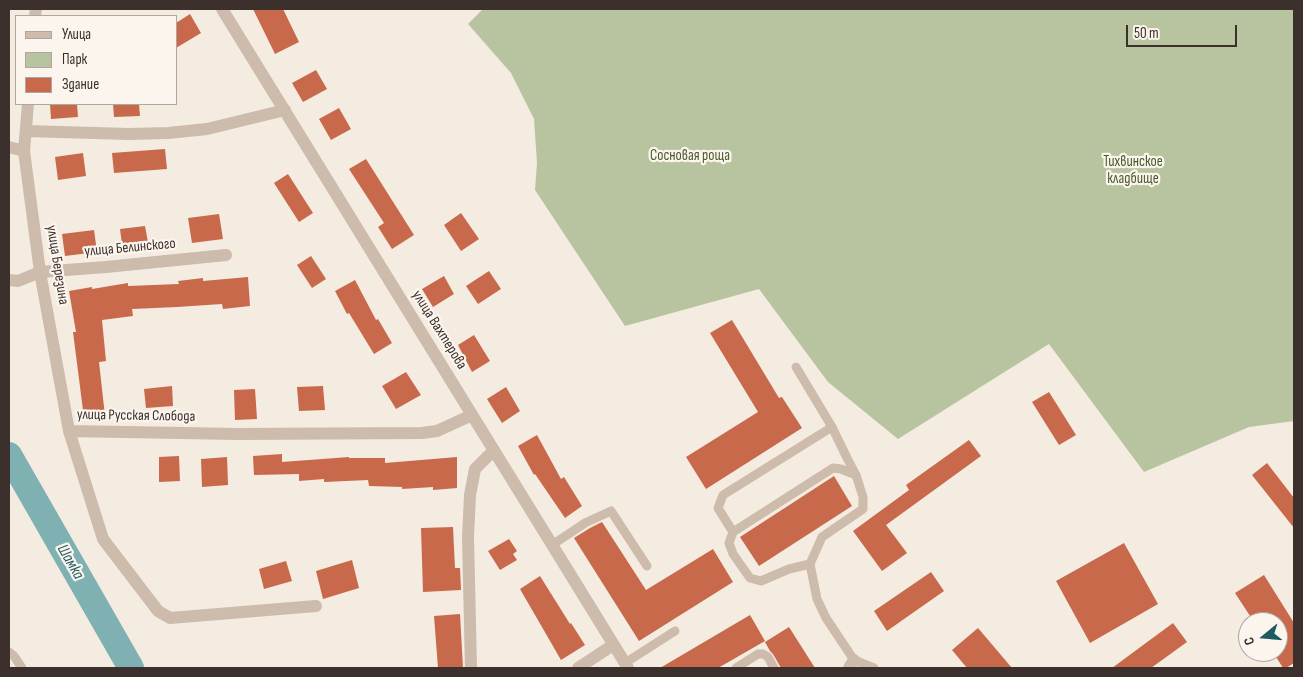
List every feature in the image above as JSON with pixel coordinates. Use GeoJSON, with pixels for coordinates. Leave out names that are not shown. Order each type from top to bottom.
{"type":"FeatureCollection","features":[{"type":"Feature","properties":{"kind":"street","name":"улица Вахтерова"},"geometry":{"type":"LineString","coordinates":[[222,9],[627,666]]}},
{"type":"Feature","properties":{"kind":"street","name":"улица Березина"},"geometry":{"type":"LineString","coordinates":[[28,105],[24,151],[40,272],[69,431]]}},
{"type":"Feature","properties":{"kind":"street"},"geometry":{"type":"LineString","coordinates":[[26,131],[129,134],[168,133],[206,129],[285,110]]}},
{"type":"Feature","properties":{"kind":"street"},"geometry":{"type":"LineString","coordinates":[[9,147],[24,151]]}},
{"type":"Feature","properties":{"kind":"street","name":"улица Белинского"},"geometry":{"type":"LineString","coordinates":[[9,280],[18,282],[40,272],[226,255]]}},
{"type":"Feature","properties":{"kind":"street","name":"улица Русская Слобода"},"geometry":{"type":"LineString","coordinates":[[316,606],[170,618],[158,611],[103,539],[69,431],[237,434],[422,433],[437,431],[472,416]]}},
{"type":"Feature","properties":{"kind":"street"},"geometry":{"type":"LineString","coordinates":[[471,668],[468,537],[470,495],[475,469],[494,450]]}},
{"type":"Feature","properties":{"kind":"street"},"geometry":{"type":"LineString","coordinates":[[578,668],[613,644]]}},
{"type":"Feature","properties":{"kind":"lane"},"geometry":{"type":"LineString","coordinates":[[796,367],[832,427],[856,475],[863,497],[863,509],[822,537],[810,564],[817,599],[852,664],[874,668]]}},
{"type":"Feature","properties":{"kind":"lane"},"geometry":{"type":"LineString","coordinates":[[733,532],[718,508],[723,495],[832,427]]}},
{"type":"Feature","properties":{"kind":"lane"},"geometry":{"type":"LineString","coordinates":[[810,564],[790,569],[761,581],[750,578],[733,554],[729,543],[733,532],[833,468],[856,475]]}},
{"type":"Feature","properties":{"kind":"lane"},"geometry":{"type":"LineString","coordinates":[[552,545],[585,523],[611,510],[647,566]]}},
{"type":"Feature","properties":{"kind":"lane"},"geometry":{"type":"LineString","coordinates":[[627,666],[675,632]]}},
{"type":"Feature","properties":{"kind":"lane"},"geometry":{"type":"LineString","coordinates":[[9,652],[22,668]]}},
{"type":"Feature","properties":{"kind":"lane"},"geometry":{"type":"LineString","coordinates":[[736,668],[758,654],[768,657],[774,668]]}},
{"type":"Feature","properties":{"kind":"green space"},"geometry":{"type":"Polygon","coordinates":[[[483,9],[1294,9],[1294,421],[1249,427],[1144,472],[1049,344],[898,439],[828,382],[759,289],[625,326],[535,190],[537,163],[534,119],[511,73],[468,24],[483,9]]]}},
{"type":"Feature","properties":{"kind":"building"},"geometry":{"type":"Polygon","coordinates":[[[253,9],[283,9],[299,42],[275,54],[253,9]]]}},
{"type":"Feature","properties":{"kind":"building"},"geometry":{"type":"Polygon","coordinates":[[[190,14],[201,33],[178,47],[178,22],[190,14]]]}},
{"type":"Feature","properties":{"kind":"building"},"geometry":{"type":"Polygon","coordinates":[[[316,70],[327,89],[303,102],[292,83],[316,70]]]}},
{"type":"Feature","properties":{"kind":"building"},"geometry":{"type":"Polygon","coordinates":[[[50,105],[77,105],[78,117],[51,119],[50,105]]]}},
{"type":"Feature","properties":{"kind":"building"},"geometry":{"type":"Polygon","coordinates":[[[113,105],[139,105],[140,116],[114,117],[113,105]]]}},
{"type":"Feature","properties":{"kind":"building"},"geometry":{"type":"Polygon","coordinates":[[[339,108],[351,129],[331,140],[319,119],[339,108]]]}},
{"type":"Feature","properties":{"kind":"building"},"geometry":{"type":"Polygon","coordinates":[[[165,149],[167,169],[114,173],[112,153],[165,149]]]}},
{"type":"Feature","properties":{"kind":"building"},"geometry":{"type":"Polygon","coordinates":[[[83,153],[86,176],[58,180],[55,157],[83,153]]]}},
{"type":"Feature","properties":{"kind":"building"},"geometry":{"type":"Polygon","coordinates":[[[366,159],[414,235],[392,249],[378,227],[384,223],[349,169],[366,159]]]}},
{"type":"Feature","properties":{"kind":"building"},"geometry":{"type":"Polygon","coordinates":[[[288,174],[313,213],[299,222],[274,183],[288,174]]]}},
{"type":"Feature","properties":{"kind":"building"},"geometry":{"type":"Polygon","coordinates":[[[461,213],[479,239],[461,251],[444,225],[461,213]]]}},
{"type":"Feature","properties":{"kind":"building"},"geometry":{"type":"Polygon","coordinates":[[[219,214],[223,239],[192,243],[188,218],[219,214]]]}},
{"type":"Feature","properties":{"kind":"building"},"geometry":{"type":"Polygon","coordinates":[[[145,226],[149,248],[123,252],[120,229],[145,226]]]}},
{"type":"Feature","properties":{"kind":"building"},"geometry":{"type":"Polygon","coordinates":[[[94,230],[97,252],[65,256],[62,234],[94,230]]]}},
{"type":"Feature","properties":{"kind":"building"},"geometry":{"type":"Polygon","coordinates":[[[311,256],[326,279],[312,288],[297,265],[311,256]]]}},
{"type":"Feature","properties":{"kind":"building"},"geometry":{"type":"Polygon","coordinates":[[[489,271],[501,289],[478,304],[466,286],[489,271]]]}},
{"type":"Feature","properties":{"kind":"building"},"geometry":{"type":"Polygon","coordinates":[[[444,276],[454,294],[433,307],[422,289],[444,276]]]}},
{"type":"Feature","properties":{"kind":"building"},"geometry":{"type":"Polygon","coordinates":[[[248,277],[250,306],[223,309],[222,304],[132,309],[133,316],[102,320],[106,361],[99,362],[105,416],[84,418],[73,332],[76,332],[69,291],[128,283],[128,286],[179,284],[178,281],[203,278],[203,281],[248,277]]]}},
{"type":"Feature","properties":{"kind":"building"},"geometry":{"type":"Polygon","coordinates":[[[355,280],[376,320],[378,319],[392,343],[374,354],[349,313],[347,314],[335,291],[355,280]]]}},
{"type":"Feature","properties":{"kind":"building"},"geometry":{"type":"Polygon","coordinates":[[[732,320],[779,398],[782,397],[802,428],[706,489],[686,457],[758,412],[710,333],[732,320]]]}},
{"type":"Feature","properties":{"kind":"building"},"geometry":{"type":"Polygon","coordinates":[[[474,335],[490,361],[472,372],[458,345],[474,335]]]}},
{"type":"Feature","properties":{"kind":"building"},"geometry":{"type":"Polygon","coordinates":[[[406,372],[421,395],[396,409],[382,386],[406,372]]]}},
{"type":"Feature","properties":{"kind":"building"},"geometry":{"type":"Polygon","coordinates":[[[172,386],[173,406],[146,408],[144,389],[172,386]]]}},
{"type":"Feature","properties":{"kind":"building"},"geometry":{"type":"Polygon","coordinates":[[[323,386],[325,410],[299,411],[297,387],[323,386]]]}},
{"type":"Feature","properties":{"kind":"building"},"geometry":{"type":"Polygon","coordinates":[[[506,387],[520,411],[502,423],[487,399],[506,387]]]}},
{"type":"Feature","properties":{"kind":"building"},"geometry":{"type":"Polygon","coordinates":[[[255,389],[257,419],[235,420],[234,390],[255,389]]]}},
{"type":"Feature","properties":{"kind":"building"},"geometry":{"type":"Polygon","coordinates":[[[1049,392],[1076,435],[1059,445],[1032,402],[1049,392]]]}},
{"type":"Feature","properties":{"kind":"building"},"geometry":{"type":"Polygon","coordinates":[[[537,435],[561,479],[564,477],[582,506],[565,518],[534,475],[518,446],[537,435]]]}},
{"type":"Feature","properties":{"kind":"building"},"geometry":{"type":"Polygon","coordinates":[[[969,440],[981,456],[886,525],[907,553],[882,571],[853,531],[909,490],[906,485],[969,440]]]}},
{"type":"Feature","properties":{"kind":"building"},"geometry":{"type":"Polygon","coordinates":[[[282,454],[282,462],[349,457],[385,458],[385,463],[457,457],[457,488],[433,490],[433,487],[402,489],[402,487],[369,486],[368,480],[324,482],[324,479],[299,481],[299,474],[254,475],[253,456],[282,454]]]}},
{"type":"Feature","properties":{"kind":"building"},"geometry":{"type":"Polygon","coordinates":[[[179,456],[180,481],[159,482],[159,457],[179,456]]]}},
{"type":"Feature","properties":{"kind":"building"},"geometry":{"type":"Polygon","coordinates":[[[227,457],[228,485],[202,487],[201,459],[227,457]]]}},
{"type":"Feature","properties":{"kind":"building"},"geometry":{"type":"Polygon","coordinates":[[[1267,463],[1294,498],[1294,528],[1252,475],[1267,463]]]}},
{"type":"Feature","properties":{"kind":"building"},"geometry":{"type":"Polygon","coordinates":[[[834,476],[852,506],[759,566],[740,537],[834,476]]]}},
{"type":"Feature","properties":{"kind":"building"},"geometry":{"type":"Polygon","coordinates":[[[602,522],[646,590],[713,549],[733,582],[639,641],[574,538],[602,522]]]}},
{"type":"Feature","properties":{"kind":"building"},"geometry":{"type":"Polygon","coordinates":[[[453,527],[455,568],[460,568],[461,590],[423,592],[421,528],[453,527]]]}},
{"type":"Feature","properties":{"kind":"building"},"geometry":{"type":"Polygon","coordinates":[[[509,539],[517,551],[513,554],[517,560],[500,570],[488,551],[509,539]]]}},
{"type":"Feature","properties":{"kind":"building"},"geometry":{"type":"Polygon","coordinates":[[[1124,543],[1158,604],[1090,643],[1056,581],[1124,543]]]}},
{"type":"Feature","properties":{"kind":"building"},"geometry":{"type":"Polygon","coordinates":[[[352,560],[359,588],[323,599],[316,571],[352,560]]]}},
{"type":"Feature","properties":{"kind":"building"},"geometry":{"type":"Polygon","coordinates":[[[286,561],[292,581],[264,589],[259,569],[286,561]]]}},
{"type":"Feature","properties":{"kind":"building"},"geometry":{"type":"Polygon","coordinates":[[[931,572],[944,591],[887,631],[874,611],[931,572]]]}},
{"type":"Feature","properties":{"kind":"building"},"geometry":{"type":"Polygon","coordinates":[[[1264,575],[1287,612],[1247,612],[1235,593],[1264,575]]]}},
{"type":"Feature","properties":{"kind":"building"},"geometry":{"type":"Polygon","coordinates":[[[540,576],[585,645],[561,660],[520,589],[540,576]]]}},
{"type":"Feature","properties":{"kind":"building"},"geometry":{"type":"Polygon","coordinates":[[[1288,613],[1294,623],[1294,663],[1283,668],[1279,662],[1288,662],[1288,613]]]}},
{"type":"Feature","properties":{"kind":"building"},"geometry":{"type":"Polygon","coordinates":[[[460,614],[463,668],[438,668],[434,616],[460,614]]]}},
{"type":"Feature","properties":{"kind":"building"},"geometry":{"type":"Polygon","coordinates":[[[750,615],[765,641],[718,668],[660,668],[750,615]]]}},
{"type":"Feature","properties":{"kind":"building"},"geometry":{"type":"Polygon","coordinates":[[[1173,623],[1187,642],[1151,668],[1112,668],[1173,623]]]}},
{"type":"Feature","properties":{"kind":"building"},"geometry":{"type":"Polygon","coordinates":[[[789,627],[815,668],[781,668],[770,651],[765,642],[789,627]]]}},
{"type":"Feature","properties":{"kind":"building"},"geometry":{"type":"Polygon","coordinates":[[[978,628],[1012,668],[967,668],[952,650],[978,628]]]}},
{"type":"Feature","properties":{"kind":"waterway","name":"Шамка"},"geometry":{"type":"LineString","coordinates":[[9,455],[131,668]]}},
{"type":"Feature","properties":{"kind":"park label","name":"Сосновая роща"},"geometry":{"type":"Point","coordinates":[690,156]}},
{"type":"Feature","properties":{"kind":"park label","name":"Тихвинское кладбище"},"geometry":{"type":"Point","coordinates":[1133,170]}}]}
